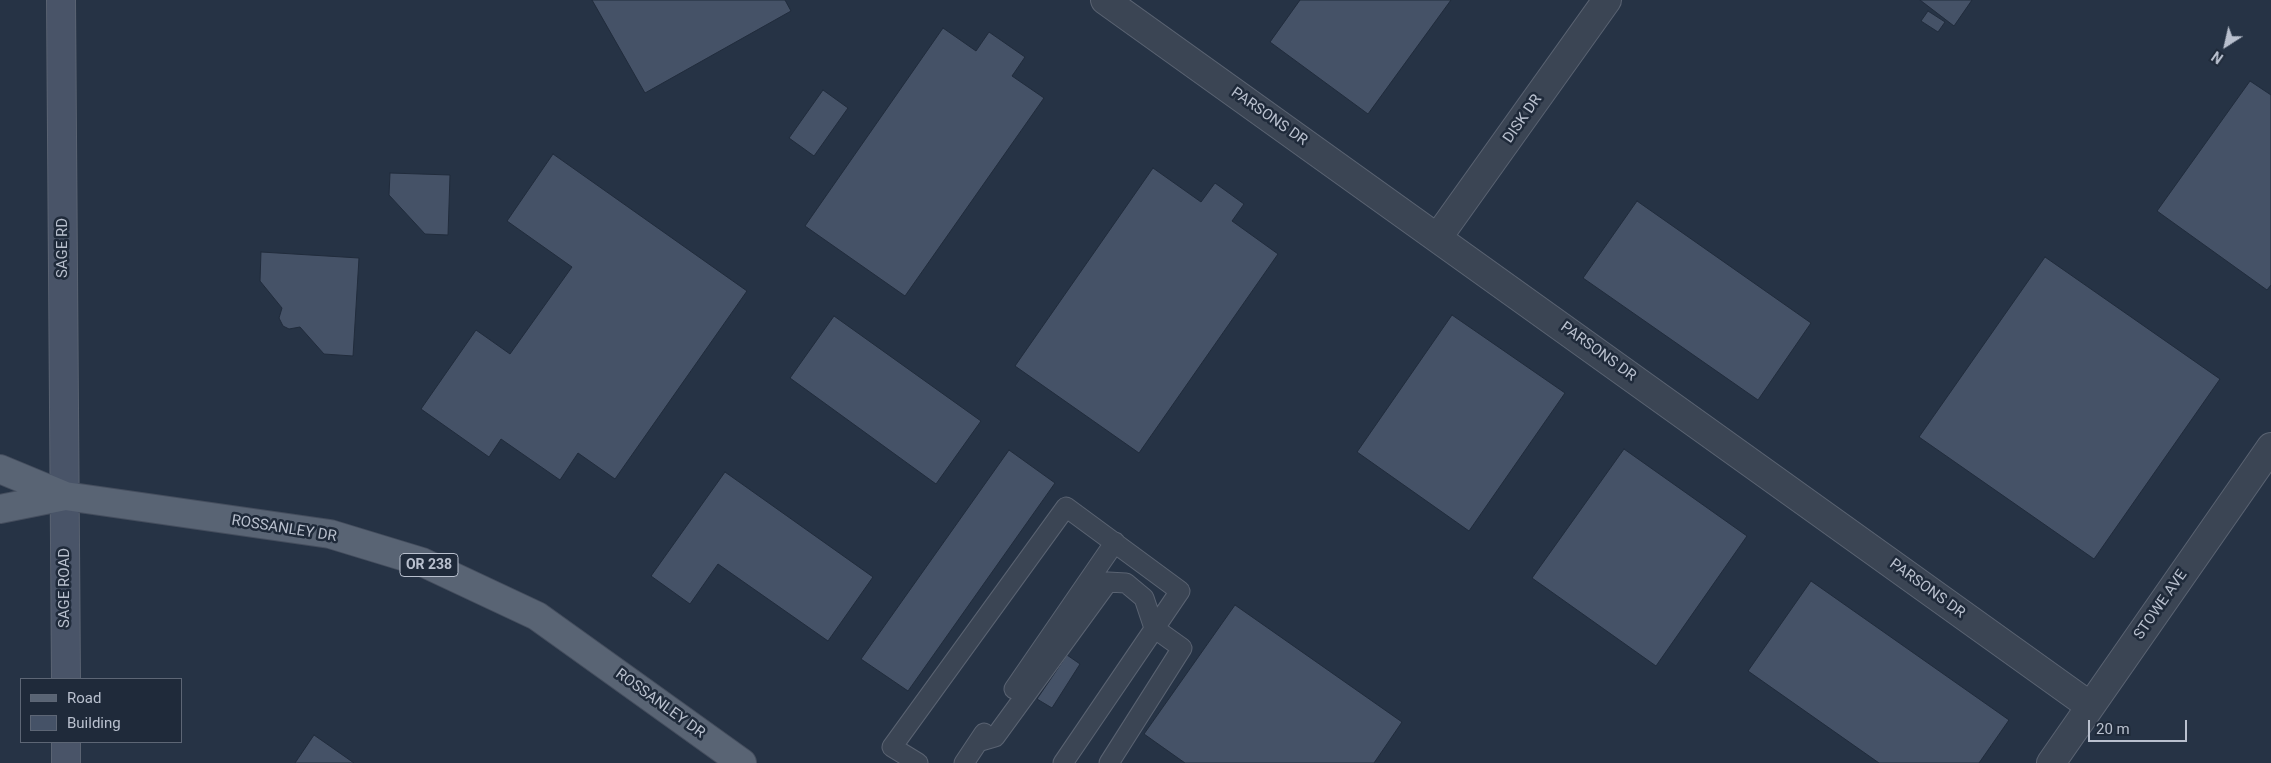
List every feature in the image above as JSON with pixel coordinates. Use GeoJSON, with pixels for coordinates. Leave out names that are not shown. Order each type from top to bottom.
{"type":"FeatureCollection","features":[{"type":"Feature","properties":{"kind":"main road","name":"SAGE RD"},"geometry":{"type":"LineString","coordinates":[[61,0],[65,496]]}},
{"type":"Feature","properties":{"kind":"main road","name":"OR 238"},"geometry":{"type":"LineString","coordinates":[[0,469],[65,496]]}},
{"type":"Feature","properties":{"kind":"main road","name":"OR 238"},"geometry":{"type":"LineString","coordinates":[[0,509],[65,496]]}},
{"type":"Feature","properties":{"kind":"main road","name":"SAGE ROAD"},"geometry":{"type":"LineString","coordinates":[[65,496],[66,678]]}},
{"type":"Feature","properties":{"kind":"main road","name":"ROSSANLEY DR"},"geometry":{"type":"LineString","coordinates":[[65,496],[330,534],[422,562],[537,616],[742,763]]}},
{"type":"Feature","properties":{"kind":"main road"},"geometry":{"type":"LineString","coordinates":[[66,743],[66,763]]}},
{"type":"Feature","properties":{"kind":"street","name":"PARSONS DR"},"geometry":{"type":"LineString","coordinates":[[1105,0],[2090,706]]}},
{"type":"Feature","properties":{"kind":"street","name":"DISK DR"},"geometry":{"type":"LineString","coordinates":[[1438,238],[1608,0]]}},
{"type":"Feature","properties":{"kind":"street","name":"STOWE AVE"},"geometry":{"type":"LineString","coordinates":[[2051,763],[2271,448]]}},
{"type":"Feature","properties":{"kind":"lane"},"geometry":{"type":"LineString","coordinates":[[918,763],[892,747],[1066,507],[1180,591],[1063,763]]}},
{"type":"Feature","properties":{"kind":"lane"},"geometry":{"type":"LineString","coordinates":[[964,763],[1115,542]]}},
{"type":"Feature","properties":{"kind":"lane"},"geometry":{"type":"LineString","coordinates":[[978,742],[994,737],[1108,582],[1126,584],[1144,598],[1154,628],[1182,648],[1109,763]]}},
{"type":"Feature","properties":{"kind":"building"},"geometry":{"type":"Polygon","coordinates":[[[592,0],[785,0],[791,11],[645,93],[592,0]]]}},
{"type":"Feature","properties":{"kind":"building"},"geometry":{"type":"Polygon","coordinates":[[[1300,0],[1451,0],[1368,114],[1270,42],[1300,0]]]}},
{"type":"Feature","properties":{"kind":"building"},"geometry":{"type":"Polygon","coordinates":[[[1920,0],[1972,0],[1954,26],[1920,0]]]}},
{"type":"Feature","properties":{"kind":"building"},"geometry":{"type":"Polygon","coordinates":[[[1928,11],[1945,22],[1938,32],[1921,21],[1928,11]]]}},
{"type":"Feature","properties":{"kind":"building"},"geometry":{"type":"Polygon","coordinates":[[[943,28],[976,51],[989,32],[1025,57],[1012,76],[1044,98],[905,296],[805,226],[943,28]]]}},
{"type":"Feature","properties":{"kind":"building"},"geometry":{"type":"Polygon","coordinates":[[[2250,81],[2271,95],[2271,285],[2267,290],[2157,211],[2250,81]]]}},
{"type":"Feature","properties":{"kind":"building"},"geometry":{"type":"Polygon","coordinates":[[[823,90],[848,108],[814,156],[789,138],[823,90]]]}},
{"type":"Feature","properties":{"kind":"building"},"geometry":{"type":"Polygon","coordinates":[[[553,154],[747,291],[615,479],[578,453],[560,480],[501,439],[489,457],[421,409],[476,330],[510,354],[572,267],[507,221],[553,154]]]}},
{"type":"Feature","properties":{"kind":"building"},"geometry":{"type":"Polygon","coordinates":[[[1153,168],[1201,202],[1215,183],[1244,204],[1232,221],[1278,254],[1139,453],[1015,366],[1153,168]]]}},
{"type":"Feature","properties":{"kind":"building"},"geometry":{"type":"Polygon","coordinates":[[[390,173],[450,175],[448,235],[425,234],[389,195],[390,173]]]}},
{"type":"Feature","properties":{"kind":"building"},"geometry":{"type":"Polygon","coordinates":[[[1637,201],[1811,323],[1758,400],[1583,278],[1637,201]]]}},
{"type":"Feature","properties":{"kind":"building"},"geometry":{"type":"Polygon","coordinates":[[[261,252],[359,258],[353,356],[324,354],[300,327],[289,329],[283,326],[279,318],[282,308],[260,281],[261,252]]]}},
{"type":"Feature","properties":{"kind":"building"},"geometry":{"type":"Polygon","coordinates":[[[2045,257],[2220,379],[2094,559],[1919,437],[2045,257]]]}},
{"type":"Feature","properties":{"kind":"building"},"geometry":{"type":"Polygon","coordinates":[[[1452,315],[1565,393],[1469,531],[1357,452],[1452,315]]]}},
{"type":"Feature","properties":{"kind":"building"},"geometry":{"type":"Polygon","coordinates":[[[834,316],[981,421],[936,484],[790,378],[834,316]]]}},
{"type":"Feature","properties":{"kind":"building"},"geometry":{"type":"Polygon","coordinates":[[[1624,449],[1747,536],[1656,666],[1532,578],[1624,449]]]}},
{"type":"Feature","properties":{"kind":"building"},"geometry":{"type":"Polygon","coordinates":[[[1009,450],[1055,483],[908,691],[861,659],[1009,450]]]}},
{"type":"Feature","properties":{"kind":"building"},"geometry":{"type":"Polygon","coordinates":[[[725,472],[873,577],[828,641],[718,564],[690,604],[651,576],[725,472]]]}},
{"type":"Feature","properties":{"kind":"building"},"geometry":{"type":"Polygon","coordinates":[[[1811,581],[2009,720],[1979,763],[1879,763],[1748,671],[1811,581]]]}},
{"type":"Feature","properties":{"kind":"building"},"geometry":{"type":"Polygon","coordinates":[[[1235,605],[1402,722],[1374,763],[1185,763],[1144,734],[1235,605]]]}},
{"type":"Feature","properties":{"kind":"building"},"geometry":{"type":"Polygon","coordinates":[[[1067,655],[1080,664],[1052,708],[1037,699],[1067,655]]]}},
{"type":"Feature","properties":{"kind":"building"},"geometry":{"type":"Polygon","coordinates":[[[314,735],[354,763],[295,763],[314,735]]]}}]}
